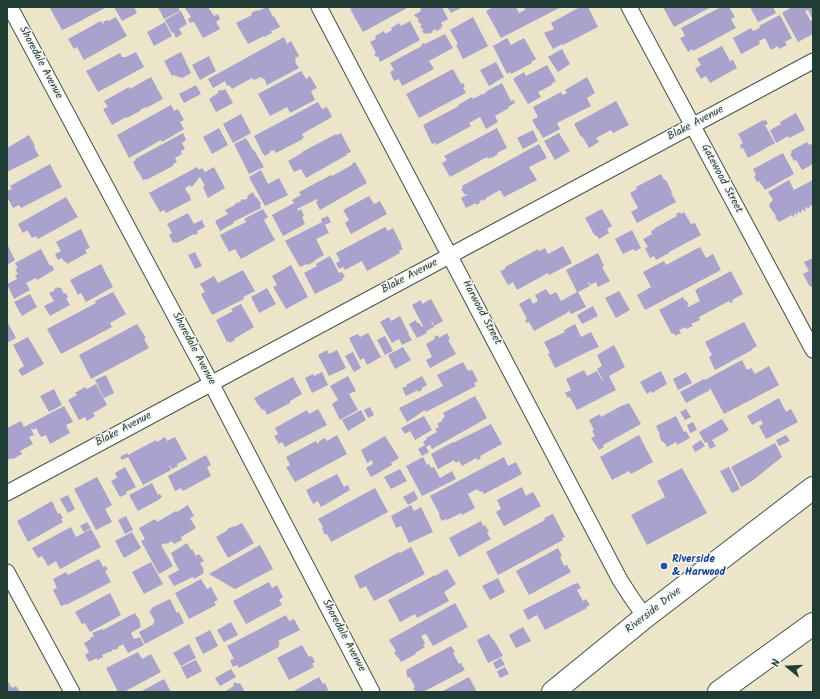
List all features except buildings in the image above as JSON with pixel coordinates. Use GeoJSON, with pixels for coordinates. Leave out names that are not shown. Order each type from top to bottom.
{"type":"FeatureCollection","features":[{"type":"Feature","properties":{"kind":"main road","name":"Riverside Drive"},"geometry":{"type":"LineString","coordinates":[[553,692],[645,617],[813,488]]}},
{"type":"Feature","properties":{"kind":"main road"},"geometry":{"type":"LineString","coordinates":[[719,692],[813,624]]}},
{"type":"Feature","properties":{"kind":"street","name":"Shoredale Avenue"},"geometry":{"type":"LineString","coordinates":[[10,7],[211,383],[372,692]]}},
{"type":"Feature","properties":{"kind":"street","name":"Harwood Street"},"geometry":{"type":"LineString","coordinates":[[319,7],[620,580],[645,617]]}},
{"type":"Feature","properties":{"kind":"street","name":"Gatewood Street"},"geometry":{"type":"LineString","coordinates":[[629,7],[813,350]]}},
{"type":"Feature","properties":{"kind":"street","name":"Blake Avenue"},"geometry":{"type":"LineString","coordinates":[[7,493],[813,61]]}},
{"type":"Feature","properties":{"kind":"street"},"geometry":{"type":"LineString","coordinates":[[7,572],[72,692]]}},
{"type":"Feature","properties":{"kind":"place","name":"Riverside & Harwood"},"geometry":{"type":"Point","coordinates":[664,566]}}]}
